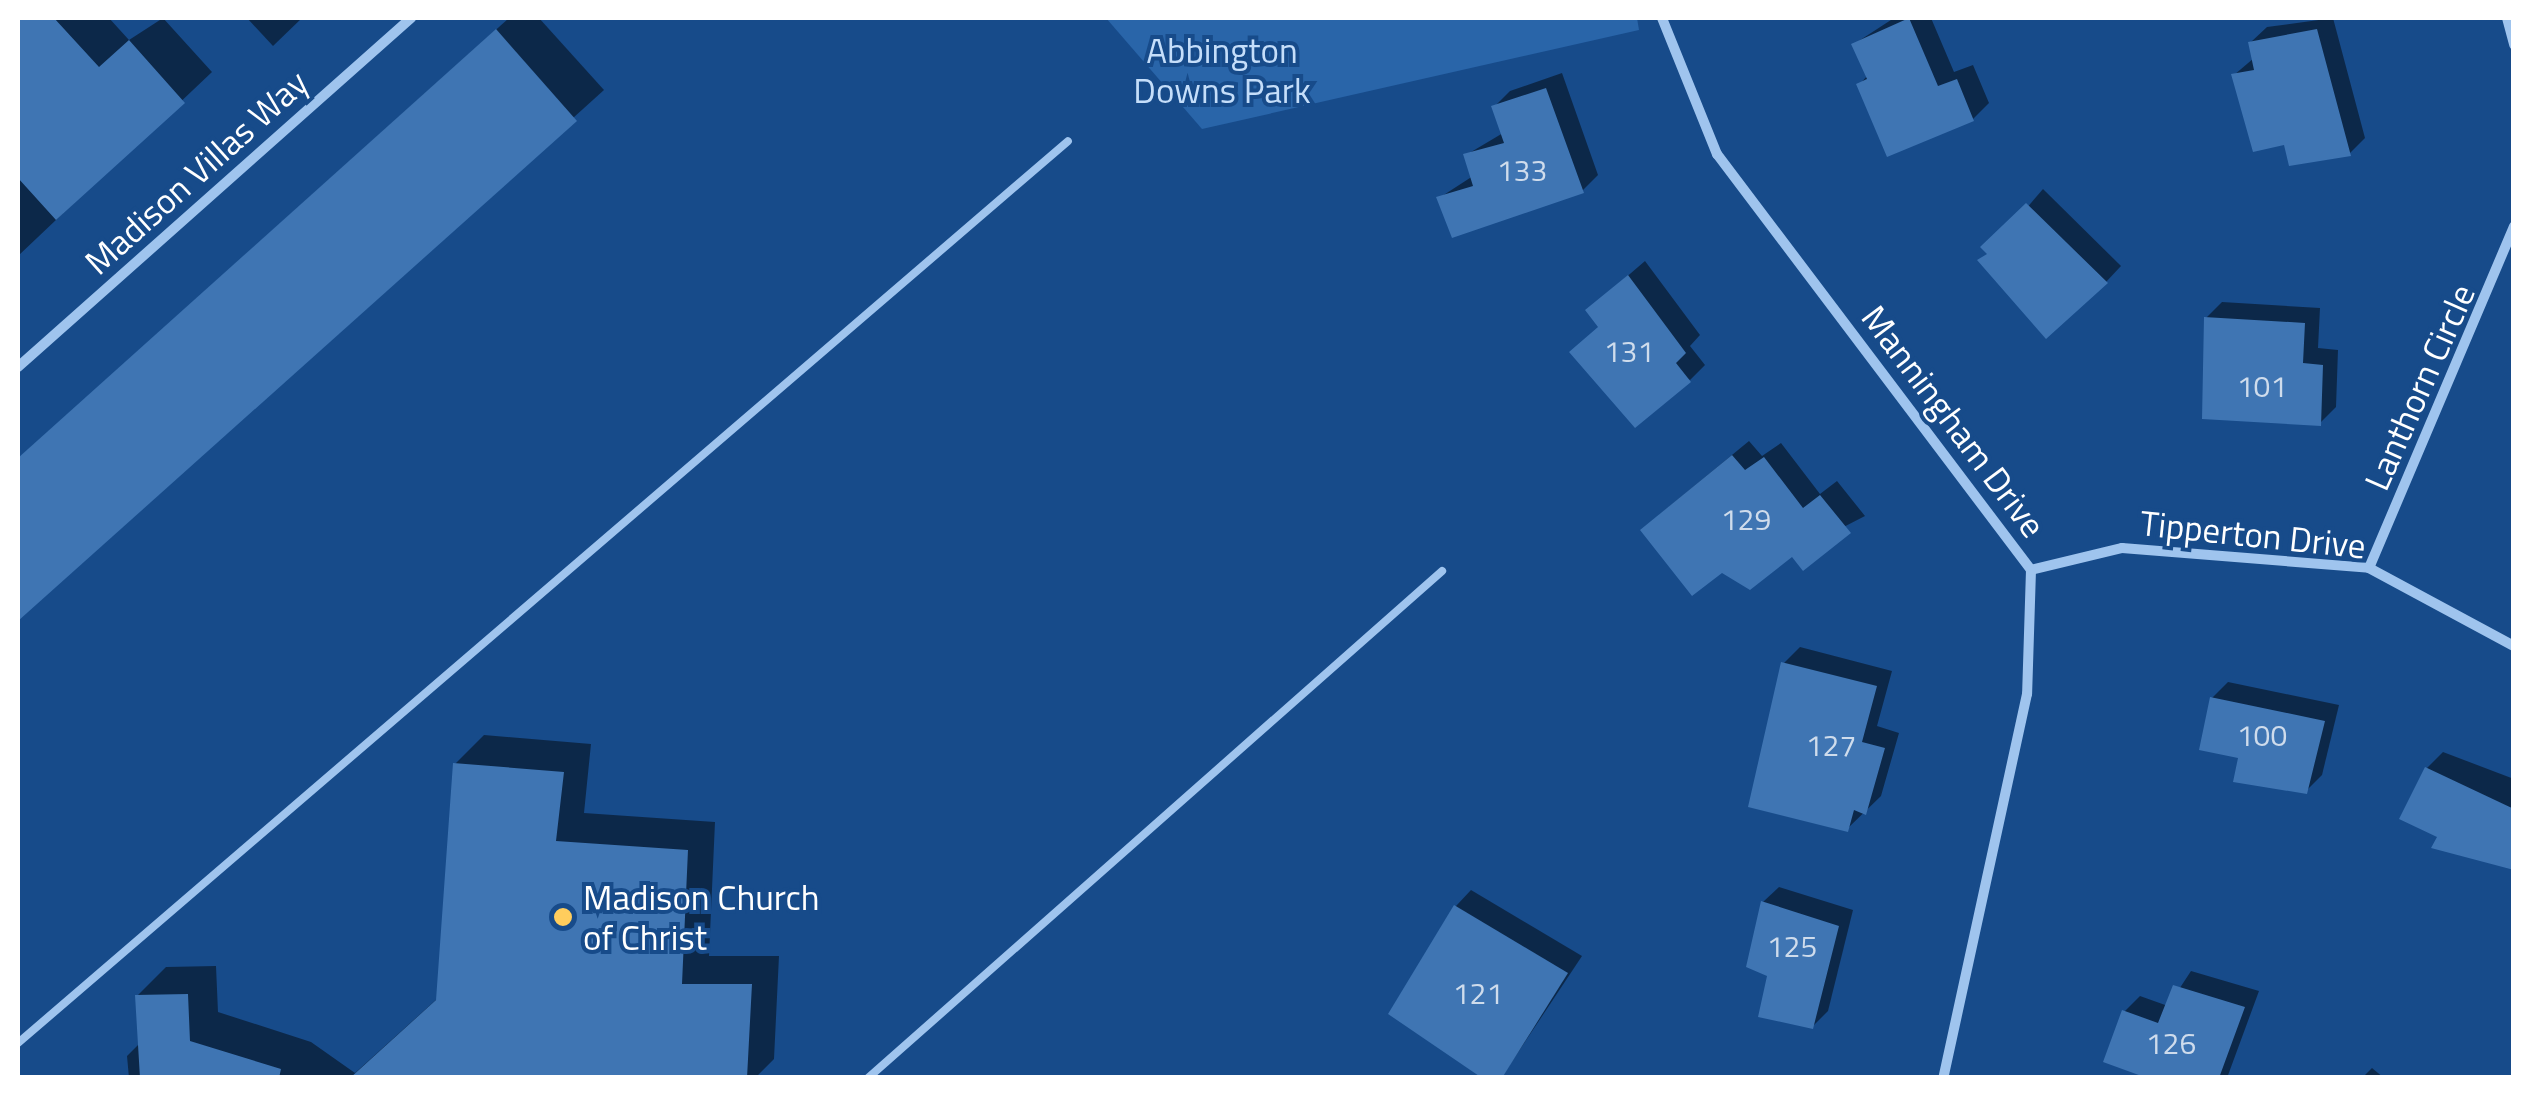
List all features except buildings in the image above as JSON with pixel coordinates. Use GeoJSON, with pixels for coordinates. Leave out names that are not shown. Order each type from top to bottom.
{"type":"FeatureCollection","features":[{"type":"Feature","properties":{"kind":"street","name":"Madison Villas Way"},"geometry":{"type":"LineString","coordinates":[[18,368],[411,18]]}},
{"type":"Feature","properties":{"kind":"street","name":"Manningham Drive"},"geometry":{"type":"LineString","coordinates":[[1662,18],[1717,154],[2031,570],[2027,694],[1943,1078]]}},
{"type":"Feature","properties":{"kind":"street"},"geometry":{"type":"LineString","coordinates":[[2507,18],[2514,45]]}},
{"type":"Feature","properties":{"kind":"street","name":"Lanthorn Circle"},"geometry":{"type":"LineString","coordinates":[[2369,568],[2514,226]]}},
{"type":"Feature","properties":{"kind":"street","name":"Tipperton Drive"},"geometry":{"type":"LineString","coordinates":[[2031,570],[2122,548],[2369,568],[2514,646]]}},
{"type":"Feature","properties":{"kind":"lane"},"geometry":{"type":"LineString","coordinates":[[18,1043],[1068,141]]}},
{"type":"Feature","properties":{"kind":"lane"},"geometry":{"type":"LineString","coordinates":[[868,1078],[1442,570]]}},
{"type":"Feature","properties":{"kind":"green space","name":"Abbington Downs Park"},"geometry":{"type":"Polygon","coordinates":[[[1106,18],[1637,18],[1639,30],[1202,129],[1106,18]]]}},
{"type":"Feature","properties":{"kind":"place","name":"Madison Church of Christ"},"geometry":{"type":"Point","coordinates":[563,917]}}]}
